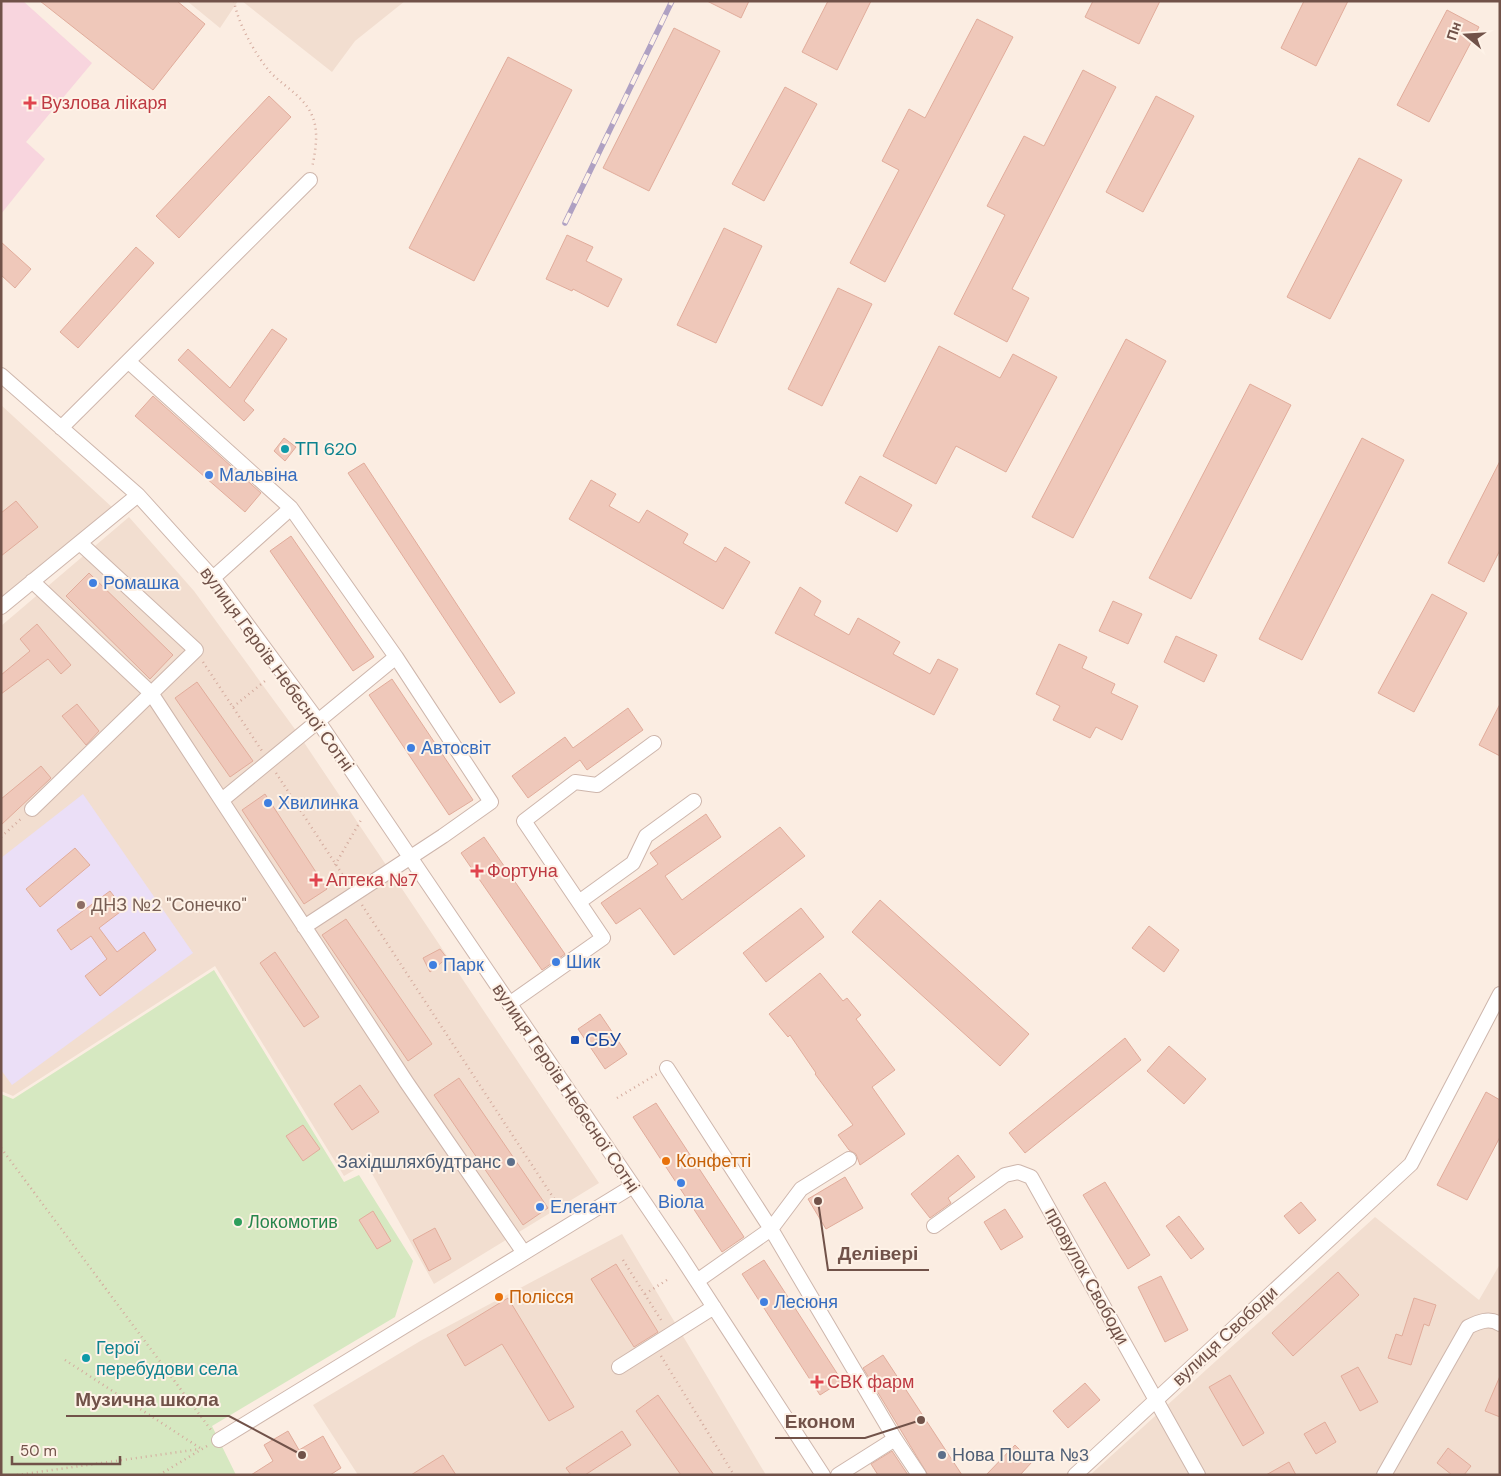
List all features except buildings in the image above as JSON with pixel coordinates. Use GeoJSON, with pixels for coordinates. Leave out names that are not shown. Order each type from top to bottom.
{"type":"FeatureCollection","features":[{"type":"Feature","properties":{"kind":"street"},"geometry":{"type":"LineString","coordinates":[[61,428],[310,180]]}},
{"type":"Feature","properties":{"kind":"street"},"geometry":{"type":"LineString","coordinates":[[129,362],[291,508],[396,657],[491,802],[304,927]]}},
{"type":"Feature","properties":{"kind":"street","name":"вулиця Героїв Небесної Сотні"},"geometry":{"type":"LineString","coordinates":[[1,376],[138,495],[214,578],[318,721],[697,1281],[824,1475]]}},
{"type":"Feature","properties":{"kind":"street"},"geometry":{"type":"LineString","coordinates":[[1,607],[138,495]]}},
{"type":"Feature","properties":{"kind":"street"},"geometry":{"type":"LineString","coordinates":[[214,578],[291,508]]}},
{"type":"Feature","properties":{"kind":"street"},"geometry":{"type":"LineString","coordinates":[[32,809],[196,650],[80,543]]}},
{"type":"Feature","properties":{"kind":"street"},"geometry":{"type":"LineString","coordinates":[[32,581],[151,693],[407,1083],[524,1253]]}},
{"type":"Feature","properties":{"kind":"street"},"geometry":{"type":"LineString","coordinates":[[222,800],[396,657]]}},
{"type":"Feature","properties":{"kind":"street"},"geometry":{"type":"LineString","coordinates":[[509,1004],[603,938],[524,821],[576,782],[597,785],[654,743]]}},
{"type":"Feature","properties":{"kind":"street"},"geometry":{"type":"LineString","coordinates":[[579,902],[634,863],[646,836],[694,801]]}},
{"type":"Feature","properties":{"kind":"street","name":"вулиця Свободи"},"geometry":{"type":"LineString","coordinates":[[1074,1475],[1410,1164],[1500,994]]}},
{"type":"Feature","properties":{"kind":"street"},"geometry":{"type":"LineString","coordinates":[[667,1068],[771,1230],[895,1440],[919,1475]]}},
{"type":"Feature","properties":{"kind":"street"},"geometry":{"type":"LineString","coordinates":[[697,1281],[771,1230],[801,1189],[849,1160]]}},
{"type":"Feature","properties":{"kind":"street","name":"провулок Свободи"},"geometry":{"type":"LineString","coordinates":[[934,1226],[1005,1175],[1018,1172],[1031,1177],[1198,1475]]}},
{"type":"Feature","properties":{"kind":"street"},"geometry":{"type":"LineString","coordinates":[[219,1440],[633,1186]]}},
{"type":"Feature","properties":{"kind":"street"},"geometry":{"type":"LineString","coordinates":[[619,1367],[714,1307]]}},
{"type":"Feature","properties":{"kind":"street"},"geometry":{"type":"LineString","coordinates":[[1384,1475],[1468,1327],[1481,1321],[1497,1322]]}},
{"type":"Feature","properties":{"kind":"street"},"geometry":{"type":"LineString","coordinates":[[838,1475],[895,1440]]}},
{"type":"Feature","properties":{"kind":"path"},"geometry":{"type":"LineString","coordinates":[[234,1],[237,19],[271,72],[300,97],[314,119],[316,148],[310,180]]}},
{"type":"Feature","properties":{"kind":"path"},"geometry":{"type":"LineString","coordinates":[[196,650],[570,1224]]}},
{"type":"Feature","properties":{"kind":"path"},"geometry":{"type":"LineString","coordinates":[[232,707],[265,681]]}},
{"type":"Feature","properties":{"kind":"path"},"geometry":{"type":"LineString","coordinates":[[1,837],[32,809]]}},
{"type":"Feature","properties":{"kind":"path"},"geometry":{"type":"LineString","coordinates":[[336,865],[362,820]]}},
{"type":"Feature","properties":{"kind":"path"},"geometry":{"type":"LineString","coordinates":[[617,1098],[667,1068]]}},
{"type":"Feature","properties":{"kind":"path"},"geometry":{"type":"LineString","coordinates":[[1,1148],[219,1440],[160,1475]]}},
{"type":"Feature","properties":{"kind":"path"},"geometry":{"type":"LineString","coordinates":[[623,1260],[670,1335]]}},
{"type":"Feature","properties":{"kind":"path"},"geometry":{"type":"LineString","coordinates":[[645,1294],[670,1278]]}},
{"type":"Feature","properties":{"kind":"path"},"geometry":{"type":"LineString","coordinates":[[654,1344],[734,1475]]}},
{"type":"Feature","properties":{"kind":"path"},"geometry":{"type":"LineString","coordinates":[[65,1360],[201,1449]]}},
{"type":"Feature","properties":{"kind":"path"},"geometry":{"type":"LineString","coordinates":[[17,1475],[201,1449]]}},
{"type":"Feature","properties":{"kind":"shaded area","name":"Вузлова лікаря"},"geometry":{"type":"Polygon","coordinates":[[[1,1],[23,1],[92,63],[26,142],[45,159],[1,214],[1,1]]]}},
{"type":"Feature","properties":{"kind":"shaded area"},"geometry":{"type":"Polygon","coordinates":[[[187,1],[238,1],[220,28],[187,1]]]}},
{"type":"Feature","properties":{"kind":"shaded area"},"geometry":{"type":"Polygon","coordinates":[[[242,1],[405,1],[355,41],[332,72],[242,1]]]}},
{"type":"Feature","properties":{"kind":"shaded area"},"geometry":{"type":"Polygon","coordinates":[[[1,405],[114,509],[1,598],[1,405]]]}},
{"type":"Feature","properties":{"kind":"shaded area"},"geometry":{"type":"Polygon","coordinates":[[[129,517],[194,591],[297,732],[599,1183],[434,1284],[366,1163],[344,1176],[215,966],[13,1096],[1,1091],[1,626],[129,517]]]}},
{"type":"Feature","properties":{"kind":"shaded area","name":"ДНЗ №2 \"Сонечко\""},"geometry":{"type":"Polygon","coordinates":[[[83,794],[193,953],[12,1085],[1,1070],[1,858],[83,794]]]}},
{"type":"Feature","properties":{"kind":"shaded area"},"geometry":{"type":"Polygon","coordinates":[[[1375,1217],[1479,1300],[1500,1264],[1500,1475],[1090,1475],[1375,1217]]]}},
{"type":"Feature","properties":{"kind":"shaded area"},"geometry":{"type":"Polygon","coordinates":[[[622,1234],[766,1475],[358,1475],[313,1405],[422,1340],[622,1234]]]}},
{"type":"Feature","properties":{"kind":"green space","name":"Локомотив"},"geometry":{"type":"Polygon","coordinates":[[[214,970],[344,1182],[359,1175],[413,1261],[395,1317],[212,1426],[236,1475],[1,1475],[1,1094],[13,1099],[214,970]]]}},
{"type":"Feature","properties":{"kind":"railway"},"geometry":{"type":"LineString","coordinates":[[565,223],[672,1]]}},
{"type":"Feature","properties":{"kind":"place","name":"Вузлова лікаря"},"geometry":{"type":"Point","coordinates":[30,103]}},
{"type":"Feature","properties":{"kind":"place","name":"ТП 620"},"geometry":{"type":"Point","coordinates":[285,449]}},
{"type":"Feature","properties":{"kind":"place","name":"Мальвіна"},"geometry":{"type":"Point","coordinates":[209,475]}},
{"type":"Feature","properties":{"kind":"place","name":"Ромашка"},"geometry":{"type":"Point","coordinates":[93,583]}},
{"type":"Feature","properties":{"kind":"place","name":"Автосвіт"},"geometry":{"type":"Point","coordinates":[411,748]}},
{"type":"Feature","properties":{"kind":"place","name":"Хвилинка"},"geometry":{"type":"Point","coordinates":[268,803]}},
{"type":"Feature","properties":{"kind":"place","name":"Фортуна"},"geometry":{"type":"Point","coordinates":[477,871]}},
{"type":"Feature","properties":{"kind":"place","name":"Аптека №7"},"geometry":{"type":"Point","coordinates":[316,880]}},
{"type":"Feature","properties":{"kind":"place","name":"ДНЗ №2 \"Сонечко\""},"geometry":{"type":"Point","coordinates":[81,905]}},
{"type":"Feature","properties":{"kind":"place","name":"Шик"},"geometry":{"type":"Point","coordinates":[556,962]}},
{"type":"Feature","properties":{"kind":"place","name":"Парк"},"geometry":{"type":"Point","coordinates":[433,965]}},
{"type":"Feature","properties":{"kind":"place","name":"СБУ"},"geometry":{"type":"Point","coordinates":[575,1040]}},
{"type":"Feature","properties":{"kind":"place","name":"Конфетті"},"geometry":{"type":"Point","coordinates":[666,1161]}},
{"type":"Feature","properties":{"kind":"place","name":"Західшляхбудтранс"},"geometry":{"type":"Point","coordinates":[511,1162]}},
{"type":"Feature","properties":{"kind":"place","name":"Віола"},"geometry":{"type":"Point","coordinates":[681,1183]}},
{"type":"Feature","properties":{"kind":"place","name":"Делівері"},"geometry":{"type":"Point","coordinates":[818,1201]}},
{"type":"Feature","properties":{"kind":"place","name":"Елегант"},"geometry":{"type":"Point","coordinates":[540,1207]}},
{"type":"Feature","properties":{"kind":"place","name":"Локомотив"},"geometry":{"type":"Point","coordinates":[238,1222]}},
{"type":"Feature","properties":{"kind":"place","name":"Полісся"},"geometry":{"type":"Point","coordinates":[499,1297]}},
{"type":"Feature","properties":{"kind":"place","name":"Лесюня"},"geometry":{"type":"Point","coordinates":[764,1302]}},
{"type":"Feature","properties":{"kind":"place","name":"Герої перебудови села"},"geometry":{"type":"Point","coordinates":[86,1358]}},
{"type":"Feature","properties":{"kind":"place","name":"СВК фарм"},"geometry":{"type":"Point","coordinates":[817,1382]}},
{"type":"Feature","properties":{"kind":"place","name":"Економ"},"geometry":{"type":"Point","coordinates":[921,1420]}},
{"type":"Feature","properties":{"kind":"place","name":"Музична школа"},"geometry":{"type":"Point","coordinates":[302,1455]}},
{"type":"Feature","properties":{"kind":"place","name":"Нова Пошта №3"},"geometry":{"type":"Point","coordinates":[942,1455]}}]}
